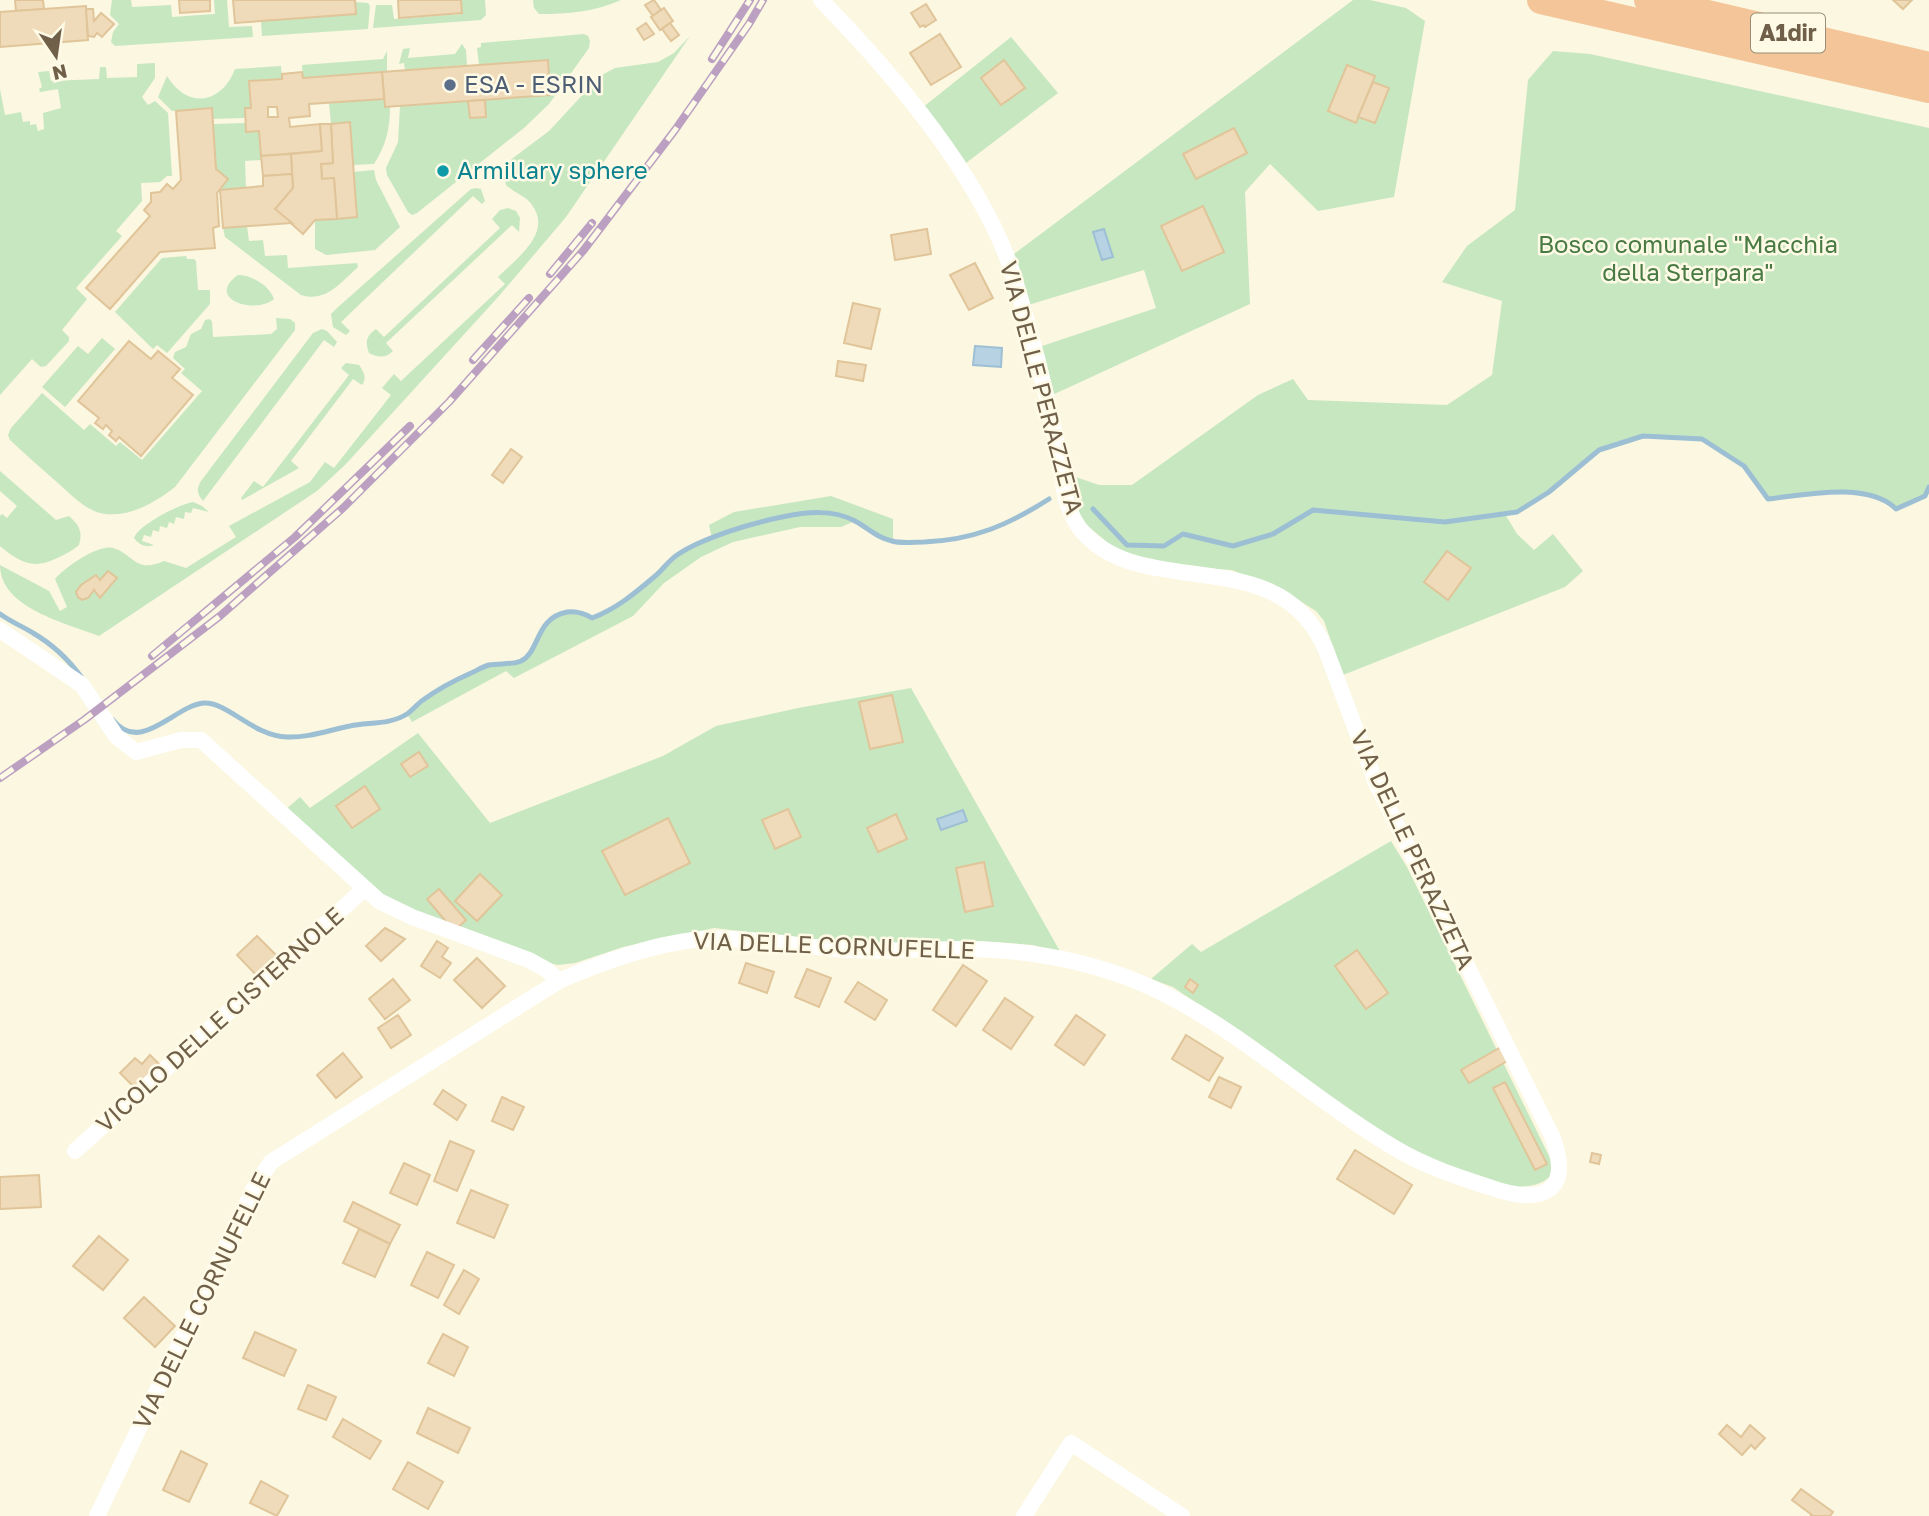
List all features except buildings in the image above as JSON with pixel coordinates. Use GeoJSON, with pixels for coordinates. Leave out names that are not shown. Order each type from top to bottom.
{"type":"FeatureCollection","features":[{"type":"Feature","properties":{"kind":"highway","name":"A1dir"},"geometry":{"type":"LineString","coordinates":[[1541,0],[1929,89]]}},
{"type":"Feature","properties":{"kind":"highway","name":"A1dir"},"geometry":{"type":"LineString","coordinates":[[1648,0],[1929,66]]}},
{"type":"Feature","properties":{"kind":"street","name":"VIA DELLE PERAZZETA"},"geometry":{"type":"LineString","coordinates":[[821,0],[905,94],[964,174],[990,219],[1022,302],[1056,439],[1067,499],[1079,528],[1106,550],[1134,563],[1157,569],[1229,578],[1264,589],[1299,611],[1316,630],[1381,793],[1548,1126]]}},
{"type":"Feature","properties":{"kind":"street","name":"VICOLO DELLE CISTERNOLE"},"geometry":{"type":"LineString","coordinates":[[0,630],[82,685],[116,736],[136,752],[181,740],[201,740],[364,890],[396,911],[536,963],[559,981]]}},
{"type":"Feature","properties":{"kind":"street","name":"VICOLO DELLE CISTERNOLE"},"geometry":{"type":"LineString","coordinates":[[75,1151],[364,890]]}},
{"type":"Feature","properties":{"kind":"street","name":"VIA DELLE CORNUFELLE"},"geometry":{"type":"LineString","coordinates":[[97,1516],[255,1186],[271,1162],[559,981],[641,950],[706,939],[749,940],[872,951],[969,949],[1046,956],[1113,973],[1174,999],[1244,1043],[1388,1144],[1459,1177],[1518,1196],[1534,1195],[1549,1189],[1557,1181],[1560,1168],[1558,1152],[1548,1126]]}},
{"type":"Feature","properties":{"kind":"street"},"geometry":{"type":"LineString","coordinates":[[1024,1516],[1070,1443],[1182,1516]]}},
{"type":"Feature","properties":{"kind":"green space"},"geometry":{"type":"Polygon","coordinates":[[[112,0],[131,0],[132,7],[171,5],[172,17],[215,14],[214,0],[227,0],[229,27],[252,26],[253,37],[115,46],[111,42],[113,32],[119,24],[110,15],[112,0]]]}},
{"type":"Feature","properties":{"kind":"green space"},"geometry":{"type":"Polygon","coordinates":[[[461,0],[485,0],[486,15],[481,20],[373,28],[376,5],[392,5],[394,19],[462,14],[461,0]]]}},
{"type":"Feature","properties":{"kind":"green space"},"geometry":{"type":"Polygon","coordinates":[[[533,0],[621,0],[581,12],[539,14],[534,8],[533,0]]]}},
{"type":"Feature","properties":{"kind":"green space"},"geometry":{"type":"Polygon","coordinates":[[[1353,0],[1370,0],[1406,8],[1425,21],[1394,197],[1318,211],[1270,164],[1245,192],[1250,304],[1050,396],[1039,347],[1156,308],[1144,270],[1028,305],[1014,254],[1353,0]]]}},
{"type":"Feature","properties":{"kind":"green space"},"geometry":{"type":"Polygon","coordinates":[[[355,2],[368,3],[370,6],[368,29],[262,36],[261,21],[356,14],[355,2]]]}},
{"type":"Feature","properties":{"kind":"green space"},"geometry":{"type":"Polygon","coordinates":[[[584,34],[590,41],[589,48],[549,104],[524,128],[417,213],[412,215],[408,212],[387,175],[386,168],[398,142],[400,106],[468,101],[470,118],[486,117],[485,100],[550,95],[548,60],[479,65],[477,48],[481,47],[481,43],[584,34]]]}},
{"type":"Feature","properties":{"kind":"green space"},"geometry":{"type":"Polygon","coordinates":[[[690,36],[566,217],[499,296],[346,464],[317,491],[99,636],[37,612],[11,592],[3,580],[0,565],[49,591],[60,611],[67,607],[55,579],[82,558],[107,548],[120,551],[141,564],[164,561],[186,568],[236,537],[229,526],[310,482],[325,462],[334,468],[391,395],[382,388],[394,374],[401,381],[505,284],[498,277],[530,245],[538,226],[537,215],[527,199],[506,185],[503,169],[509,161],[549,131],[600,76],[615,68],[658,62],[674,53],[690,36]]]}},
{"type":"Feature","properties":{"kind":"green space"},"geometry":{"type":"Polygon","coordinates":[[[1011,37],[1058,93],[962,166],[922,108],[1011,37]],[[1004,61],[981,78],[1002,105],[1025,88],[1004,61]]]}},
{"type":"Feature","properties":{"kind":"green space"},"geometry":{"type":"Polygon","coordinates":[[[462,44],[466,50],[467,65],[405,70],[404,63],[399,64],[403,49],[410,48],[408,58],[455,54],[462,44]]]}},
{"type":"Feature","properties":{"kind":"green space"},"geometry":{"type":"Polygon","coordinates":[[[387,51],[387,71],[303,78],[302,65],[383,59],[387,51]]]}},
{"type":"Feature","properties":{"kind":"green space","name":"Bosco comunale \"Macchia della Sterpara\""},"geometry":{"type":"Polygon","coordinates":[[[1553,51],[1590,54],[1929,128],[1929,487],[1925,496],[1896,509],[1884,500],[1853,492],[1768,499],[1744,466],[1702,439],[1643,436],[1599,450],[1549,492],[1517,512],[1505,514],[1517,534],[1534,550],[1553,534],[1583,571],[1565,587],[1343,675],[1324,621],[1316,611],[1289,594],[1232,570],[1170,566],[1119,552],[1077,517],[1067,474],[1099,485],[1132,485],[1258,395],[1293,379],[1308,400],[1447,405],[1492,375],[1502,301],[1442,282],[1467,246],[1515,210],[1528,80],[1553,51]]]}},
{"type":"Feature","properties":{"kind":"green space"},"geometry":{"type":"Polygon","coordinates":[[[155,63],[155,78],[142,97],[148,105],[155,101],[168,113],[172,176],[167,176],[160,182],[141,183],[142,201],[116,231],[122,236],[76,288],[87,299],[62,330],[69,337],[69,341],[46,366],[41,367],[32,359],[0,395],[0,89],[5,115],[21,112],[23,122],[36,124],[38,131],[44,129],[43,113],[61,108],[58,89],[40,92],[42,87],[38,72],[49,71],[51,81],[99,79],[100,67],[106,67],[107,78],[137,77],[137,64],[155,63]]]}},
{"type":"Feature","properties":{"kind":"green space"},"geometry":{"type":"Polygon","coordinates":[[[281,66],[282,79],[250,81],[251,108],[245,108],[245,118],[212,119],[211,108],[172,111],[158,97],[167,76],[184,94],[203,98],[213,96],[221,90],[235,69],[281,66]]]}},
{"type":"Feature","properties":{"kind":"green space"},"geometry":{"type":"Polygon","coordinates":[[[384,99],[385,107],[390,107],[390,115],[382,150],[374,164],[353,165],[349,122],[331,124],[329,103],[384,99]]]}},
{"type":"Feature","properties":{"kind":"green space"},"geometry":{"type":"Polygon","coordinates":[[[245,123],[247,132],[259,131],[261,160],[245,161],[246,188],[220,190],[228,179],[216,169],[213,124],[245,123]]]}},
{"type":"Feature","properties":{"kind":"green space"},"geometry":{"type":"Polygon","coordinates":[[[374,170],[376,180],[400,227],[375,250],[326,255],[315,249],[315,220],[356,217],[353,172],[374,170]]]}},
{"type":"Feature","properties":{"kind":"green space"},"geometry":{"type":"Polygon","coordinates":[[[471,189],[481,189],[485,201],[482,204],[473,196],[341,322],[350,331],[346,335],[333,327],[331,314],[336,309],[471,189]]]}},
{"type":"Feature","properties":{"kind":"green space"},"geometry":{"type":"Polygon","coordinates":[[[508,208],[516,211],[520,218],[519,232],[512,225],[386,343],[393,351],[382,356],[369,353],[367,342],[370,334],[376,329],[384,337],[500,228],[492,219],[500,210],[508,208]]]}},
{"type":"Feature","properties":{"kind":"green space"},"geometry":{"type":"Polygon","coordinates":[[[247,226],[249,241],[263,240],[265,256],[287,255],[288,268],[357,263],[358,267],[326,294],[310,297],[301,295],[225,237],[223,228],[247,226]]]}},
{"type":"Feature","properties":{"kind":"green space"},"geometry":{"type":"Polygon","coordinates":[[[186,256],[187,259],[196,261],[198,290],[210,290],[210,304],[167,353],[157,345],[153,349],[115,312],[162,258],[186,256]]]}},
{"type":"Feature","properties":{"kind":"green space"},"geometry":{"type":"Polygon","coordinates":[[[238,275],[259,282],[268,289],[274,299],[266,304],[256,305],[236,302],[227,291],[229,284],[238,275]]]}},
{"type":"Feature","properties":{"kind":"green space"},"geometry":{"type":"Polygon","coordinates":[[[276,318],[290,319],[295,323],[295,330],[175,487],[147,505],[126,513],[104,514],[94,511],[76,499],[10,440],[8,435],[11,428],[42,393],[84,430],[90,424],[116,446],[120,442],[142,460],[202,391],[181,373],[185,369],[173,358],[175,352],[186,347],[191,334],[201,329],[205,320],[209,319],[212,321],[213,337],[271,334],[277,329],[276,318]]]}},
{"type":"Feature","properties":{"kind":"green space"},"geometry":{"type":"Polygon","coordinates":[[[322,329],[337,342],[334,347],[324,340],[203,501],[198,491],[201,481],[313,333],[322,329]]]}},
{"type":"Feature","properties":{"kind":"green space"},"geometry":{"type":"Polygon","coordinates":[[[102,338],[115,349],[65,407],[42,387],[78,346],[88,354],[102,338]]]}},
{"type":"Feature","properties":{"kind":"green space"},"geometry":{"type":"Polygon","coordinates":[[[346,363],[359,365],[364,382],[362,385],[353,379],[291,461],[299,468],[242,500],[254,481],[263,487],[349,375],[341,368],[346,363]]]}},
{"type":"Feature","properties":{"kind":"green space"},"geometry":{"type":"Polygon","coordinates":[[[0,471],[56,520],[69,516],[79,529],[79,545],[39,564],[19,560],[0,546],[0,516],[2,514],[7,518],[17,506],[0,491],[0,471]]]}},
{"type":"Feature","properties":{"kind":"green space"},"geometry":{"type":"Polygon","coordinates":[[[831,496],[893,519],[893,542],[872,534],[855,521],[841,527],[800,527],[733,542],[701,557],[664,583],[633,616],[514,678],[506,671],[412,722],[407,714],[435,692],[465,674],[486,666],[519,661],[530,651],[548,621],[556,616],[573,612],[592,618],[614,609],[675,556],[712,538],[709,525],[734,512],[831,496]]]}},
{"type":"Feature","properties":{"kind":"green space"},"geometry":{"type":"Polygon","coordinates":[[[193,502],[209,512],[193,508],[191,513],[185,512],[184,519],[176,517],[174,524],[169,522],[167,528],[160,526],[159,532],[153,530],[151,537],[144,535],[142,541],[154,545],[143,545],[134,538],[151,521],[193,502]]]}},
{"type":"Feature","properties":{"kind":"green space"},"geometry":{"type":"Polygon","coordinates":[[[911,688],[1061,953],[1033,945],[981,941],[918,947],[876,947],[714,928],[623,947],[575,963],[558,965],[529,959],[390,905],[285,810],[300,797],[310,808],[418,733],[490,823],[663,756],[716,726],[911,688]]]}},
{"type":"Feature","properties":{"kind":"green space"},"geometry":{"type":"Polygon","coordinates":[[[1391,841],[1407,867],[1550,1158],[1552,1174],[1540,1183],[1514,1187],[1400,1152],[1283,1063],[1173,987],[1151,979],[1192,944],[1201,952],[1391,841]]]}},
{"type":"Feature","properties":{"kind":"water"},"geometry":{"type":"Polygon","coordinates":[[[1104,229],[1113,257],[1102,260],[1093,232],[1104,229]]]}},
{"type":"Feature","properties":{"kind":"water"},"geometry":{"type":"Polygon","coordinates":[[[975,346],[1002,348],[1001,367],[973,365],[975,346]]]}},
{"type":"Feature","properties":{"kind":"water"},"geometry":{"type":"Polygon","coordinates":[[[963,810],[967,821],[941,830],[937,819],[963,810]]]}},
{"type":"Feature","properties":{"kind":"waterway"},"geometry":{"type":"LineString","coordinates":[[1093,509],[1127,545],[1164,546],[1183,534],[1233,546],[1273,534],[1313,510],[1445,522],[1517,512],[1549,492],[1599,450],[1643,436],[1702,439],[1744,466],[1768,499],[1853,492],[1884,500],[1896,509],[1925,496],[1929,487]]}},
{"type":"Feature","properties":{"kind":"waterway"},"geometry":{"type":"LineString","coordinates":[[113,720],[124,729],[146,731],[181,711],[204,703],[222,708],[263,731],[287,737],[393,720],[407,714],[439,689],[481,668],[521,661],[532,650],[543,628],[557,615],[574,612],[592,618],[601,614],[632,595],[677,555],[728,532],[782,517],[819,513],[847,517],[882,538],[896,542],[942,541],[990,530],[1049,499]]}},
{"type":"Feature","properties":{"kind":"waterway"},"geometry":{"type":"LineString","coordinates":[[0,614],[47,642],[82,678]]}},
{"type":"Feature","properties":{"kind":"railway"},"geometry":{"type":"LineString","coordinates":[[712,59],[750,0]]}},
{"type":"Feature","properties":{"kind":"railway"},"geometry":{"type":"LineString","coordinates":[[0,778],[84,720],[220,616],[343,508],[449,402],[583,251],[675,130],[763,0]]}},
{"type":"Feature","properties":{"kind":"railway"},"geometry":{"type":"LineString","coordinates":[[550,274],[592,223]]}},
{"type":"Feature","properties":{"kind":"railway"},"geometry":{"type":"LineString","coordinates":[[473,360],[529,298]]}},
{"type":"Feature","properties":{"kind":"railway"},"geometry":{"type":"LineString","coordinates":[[152,656],[295,537],[410,426]]}},
{"type":"Feature","properties":{"kind":"place","name":"ESA - ESRIN"},"geometry":{"type":"Point","coordinates":[450,85]}},
{"type":"Feature","properties":{"kind":"place","name":"Armillary sphere"},"geometry":{"type":"Point","coordinates":[443,171]}}]}
